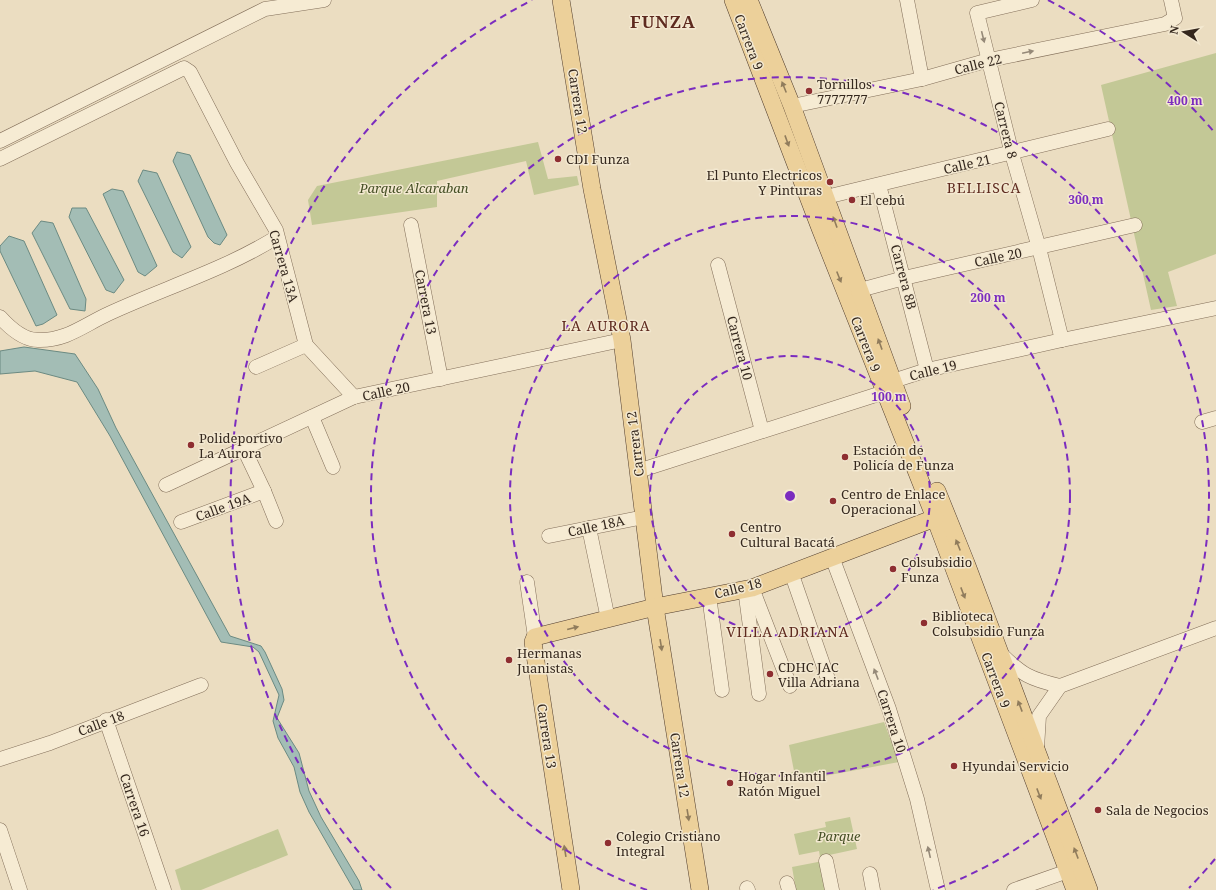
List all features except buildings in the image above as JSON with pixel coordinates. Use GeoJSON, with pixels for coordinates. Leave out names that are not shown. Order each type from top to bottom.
{"type":"FeatureCollection","features":[{"type":"Feature","properties":{"kind":"main road","name":"Carrera 12"},"geometry":{"type":"LineString","coordinates":[[561,0],[592,189],[622,340],[655,607],[700,890]]}},
{"type":"Feature","properties":{"kind":"main road","name":"Carrera 9"},"geometry":{"type":"LineString","coordinates":[[733,0],[820,228],[889,386],[1000,653],[1089,890]]}},
{"type":"Feature","properties":{"kind":"main road","name":"Carrera 9"},"geometry":{"type":"LineString","coordinates":[[749,0],[792,106],[826,197],[860,290],[889,386],[935,518],[1075,890]]}},
{"type":"Feature","properties":{"kind":"main road","name":"Calle 18"},"geometry":{"type":"LineString","coordinates":[[535,637],[655,607],[748,588],[935,518]]}},
{"type":"Feature","properties":{"kind":"main road","name":"Carrera 13"},"geometry":{"type":"LineString","coordinates":[[535,637],[533,642],[538,679],[570,890]]}},
{"type":"Feature","properties":{"kind":"street"},"geometry":{"type":"LineString","coordinates":[[0,141],[265,9],[324,0]]}},
{"type":"Feature","properties":{"kind":"street"},"geometry":{"type":"LineString","coordinates":[[907,0],[922,79]]}},
{"type":"Feature","properties":{"kind":"street","name":"Carrera 8"},"geometry":{"type":"LineString","coordinates":[[1032,0],[977,13],[1012,154],[1039,248],[1062,340]]}},
{"type":"Feature","properties":{"kind":"street","name":"Calle 22"},"geometry":{"type":"LineString","coordinates":[[792,106],[922,79],[989,60],[1166,24],[1174,18],[1171,0]]}},
{"type":"Feature","properties":{"kind":"street","name":"Carrera 13A"},"geometry":{"type":"LineString","coordinates":[[0,160],[184,68],[190,72],[237,163],[276,230],[306,345],[354,398]]}},
{"type":"Feature","properties":{"kind":"street","name":"Calle 21"},"geometry":{"type":"LineString","coordinates":[[826,197],[1012,154],[1108,129]]}},
{"type":"Feature","properties":{"kind":"street","name":"Carrera 8B"},"geometry":{"type":"LineString","coordinates":[[879,185],[927,370]]}},
{"type":"Feature","properties":{"kind":"street","name":"Carrera 13"},"geometry":{"type":"LineString","coordinates":[[411,225],[441,379]]}},
{"type":"Feature","properties":{"kind":"street","name":"Calle 20"},"geometry":{"type":"LineString","coordinates":[[860,290],[904,278],[1135,225]]}},
{"type":"Feature","properties":{"kind":"street"},"geometry":{"type":"LineString","coordinates":[[0,317],[22,336],[37,340],[64,337],[108,314],[210,270],[277,237]]}},
{"type":"Feature","properties":{"kind":"street","name":"Carrera 10"},"geometry":{"type":"LineString","coordinates":[[718,265],[762,431]]}},
{"type":"Feature","properties":{"kind":"street","name":"Calle 19"},"geometry":{"type":"LineString","coordinates":[[638,471],[762,431],[889,386],[927,370],[1216,308]]}},
{"type":"Feature","properties":{"kind":"street","name":"Calle 20"},"geometry":{"type":"LineString","coordinates":[[166,485],[354,398],[622,340]]}},
{"type":"Feature","properties":{"kind":"street"},"geometry":{"type":"LineString","coordinates":[[256,367],[306,345]]}},
{"type":"Feature","properties":{"kind":"street"},"geometry":{"type":"LineString","coordinates":[[312,417],[333,467]]}},
{"type":"Feature","properties":{"kind":"street"},"geometry":{"type":"LineString","coordinates":[[1202,422],[1216,418]]}},
{"type":"Feature","properties":{"kind":"street"},"geometry":{"type":"LineString","coordinates":[[244,449],[264,491],[276,521]]}},
{"type":"Feature","properties":{"kind":"street","name":"Calle 19A"},"geometry":{"type":"LineString","coordinates":[[181,522],[264,491]]}},
{"type":"Feature","properties":{"kind":"street","name":"Calle 18A"},"geometry":{"type":"LineString","coordinates":[[548,536],[644,517]]}},
{"type":"Feature","properties":{"kind":"street"},"geometry":{"type":"LineString","coordinates":[[589,528],[608,619]]}},
{"type":"Feature","properties":{"kind":"street","name":"Carrera 10"},"geometry":{"type":"LineString","coordinates":[[832,557],[890,710],[917,799],[938,890]]}},
{"type":"Feature","properties":{"kind":"street"},"geometry":{"type":"LineString","coordinates":[[791,572],[828,679]]}},
{"type":"Feature","properties":{"kind":"street","name":"Carrera 13"},"geometry":{"type":"LineString","coordinates":[[527,582],[535,637]]}},
{"type":"Feature","properties":{"kind":"street"},"geometry":{"type":"LineString","coordinates":[[748,588],[790,686]]}},
{"type":"Feature","properties":{"kind":"street"},"geometry":{"type":"LineString","coordinates":[[748,588],[759,694]]}},
{"type":"Feature","properties":{"kind":"street"},"geometry":{"type":"LineString","coordinates":[[709,596],[722,690]]}},
{"type":"Feature","properties":{"kind":"street"},"geometry":{"type":"LineString","coordinates":[[1037,751],[1039,716],[1060,686],[1216,628]]}},
{"type":"Feature","properties":{"kind":"street"},"geometry":{"type":"LineString","coordinates":[[1000,653],[1018,671],[1030,678],[1060,686]]}},
{"type":"Feature","properties":{"kind":"street","name":"Calle 18"},"geometry":{"type":"LineString","coordinates":[[0,760],[50,743],[106,720],[201,685]]}},
{"type":"Feature","properties":{"kind":"street","name":"Carrera 16"},"geometry":{"type":"LineString","coordinates":[[106,720],[164,890]]}},
{"type":"Feature","properties":{"kind":"street"},"geometry":{"type":"LineString","coordinates":[[0,830],[19,890]]}},
{"type":"Feature","properties":{"kind":"street"},"geometry":{"type":"LineString","coordinates":[[826,861],[832,890]]}},
{"type":"Feature","properties":{"kind":"street"},"geometry":{"type":"LineString","coordinates":[[1014,890],[1068,871]]}},
{"type":"Feature","properties":{"kind":"street"},"geometry":{"type":"LineString","coordinates":[[870,874],[873,890]]}},
{"type":"Feature","properties":{"kind":"green space"},"geometry":{"type":"Polygon","coordinates":[[[1216,53],[1216,254],[1168,272],[1177,306],[1151,310],[1101,85],[1216,53]]]}},
{"type":"Feature","properties":{"kind":"green space","name":"Parque Alcaraban"},"geometry":{"type":"Polygon","coordinates":[[[538,142],[548,179],[577,176],[579,185],[534,195],[526,161],[437,181],[437,207],[312,225],[308,200],[317,186],[538,142]]]}},
{"type":"Feature","properties":{"kind":"green space"},"geometry":{"type":"Polygon","coordinates":[[[884,722],[899,762],[792,782],[788,775],[794,771],[789,745],[884,722]]]}},
{"type":"Feature","properties":{"kind":"green space","name":"Parque"},"geometry":{"type":"Polygon","coordinates":[[[850,817],[857,849],[820,857],[819,851],[799,855],[794,834],[826,827],[825,822],[850,817]]]}},
{"type":"Feature","properties":{"kind":"green space"},"geometry":{"type":"Polygon","coordinates":[[[278,829],[288,855],[201,890],[181,890],[175,870],[278,829]]]}},
{"type":"Feature","properties":{"kind":"green space"},"geometry":{"type":"Polygon","coordinates":[[[823,861],[828,890],[796,890],[792,867],[823,861]]]}},
{"type":"Feature","properties":{"kind":"water"},"geometry":{"type":"Polygon","coordinates":[[[177,152],[190,155],[227,235],[220,245],[214,243],[208,237],[173,161],[177,152]]]}},
{"type":"Feature","properties":{"kind":"water"},"geometry":{"type":"Polygon","coordinates":[[[143,170],[157,173],[191,247],[182,258],[173,252],[138,181],[143,170]]]}},
{"type":"Feature","properties":{"kind":"water"},"geometry":{"type":"Polygon","coordinates":[[[112,189],[123,191],[157,266],[145,276],[138,272],[103,194],[112,189]]]}},
{"type":"Feature","properties":{"kind":"water"},"geometry":{"type":"Polygon","coordinates":[[[72,208],[86,208],[124,280],[114,293],[106,290],[69,217],[72,208]]]}},
{"type":"Feature","properties":{"kind":"water"},"geometry":{"type":"Polygon","coordinates":[[[41,221],[53,223],[86,299],[85,311],[70,309],[32,233],[41,221]]]}},
{"type":"Feature","properties":{"kind":"water"},"geometry":{"type":"Polygon","coordinates":[[[9,236],[24,241],[57,315],[43,324],[36,326],[0,251],[0,246],[9,236]]]}},
{"type":"Feature","properties":{"kind":"water"},"geometry":{"type":"Polygon","coordinates":[[[24,347],[75,354],[98,389],[116,428],[230,636],[261,646],[265,652],[282,689],[284,700],[277,718],[299,753],[309,791],[321,817],[359,881],[362,890],[354,890],[309,812],[300,792],[294,767],[278,738],[273,721],[279,695],[259,652],[253,647],[221,642],[110,436],[77,382],[35,371],[0,374],[0,351],[24,347]]]}},
{"type":"Feature","properties":{"kind":"place","name":"Tornillos 7777777"},"geometry":{"type":"Point","coordinates":[809,91]}},
{"type":"Feature","properties":{"kind":"place","name":"CDI Funza"},"geometry":{"type":"Point","coordinates":[558,159]}},
{"type":"Feature","properties":{"kind":"place","name":"El Punto Electricos Y Pinturas"},"geometry":{"type":"Point","coordinates":[830,182]}},
{"type":"Feature","properties":{"kind":"place","name":"El cebú"},"geometry":{"type":"Point","coordinates":[852,200]}},
{"type":"Feature","properties":{"kind":"place","name":"Polideportivo La Aurora"},"geometry":{"type":"Point","coordinates":[191,445]}},
{"type":"Feature","properties":{"kind":"place","name":"Estación de Policía de Funza"},"geometry":{"type":"Point","coordinates":[845,457]}},
{"type":"Feature","properties":{"kind":"place","name":"Centro de Enlace Operacional"},"geometry":{"type":"Point","coordinates":[833,501]}},
{"type":"Feature","properties":{"kind":"place","name":"Centro Cultural Bacatá"},"geometry":{"type":"Point","coordinates":[732,534]}},
{"type":"Feature","properties":{"kind":"place","name":"Colsubsidio Funza"},"geometry":{"type":"Point","coordinates":[893,569]}},
{"type":"Feature","properties":{"kind":"place","name":"Biblioteca Colsubsidio Funza"},"geometry":{"type":"Point","coordinates":[924,623]}},
{"type":"Feature","properties":{"kind":"place","name":"Hermanas Juanistas"},"geometry":{"type":"Point","coordinates":[509,660]}},
{"type":"Feature","properties":{"kind":"place","name":"CDHC JAC Villa Adriana"},"geometry":{"type":"Point","coordinates":[770,674]}},
{"type":"Feature","properties":{"kind":"place","name":"Hyundai Servicio"},"geometry":{"type":"Point","coordinates":[954,766]}},
{"type":"Feature","properties":{"kind":"place","name":"Hogar Infantil Ratón Miguel"},"geometry":{"type":"Point","coordinates":[730,783]}},
{"type":"Feature","properties":{"kind":"place","name":"Sala de Negocios"},"geometry":{"type":"Point","coordinates":[1098,810]}},
{"type":"Feature","properties":{"kind":"place","name":"Colegio Cristiano Integral"},"geometry":{"type":"Point","coordinates":[608,843]}},
{"type":"Feature","properties":{"kind":"district","name":"FUNZA"},"geometry":{"type":"Point","coordinates":[663,21]}},
{"type":"Feature","properties":{"kind":"district","name":"BELLISCA"},"geometry":{"type":"Point","coordinates":[984,187]}},
{"type":"Feature","properties":{"kind":"district","name":"LA AURORA"},"geometry":{"type":"Point","coordinates":[606,325]}},
{"type":"Feature","properties":{"kind":"district","name":"VILLA ADRIANA"},"geometry":{"type":"Point","coordinates":[788,631]}}]}
